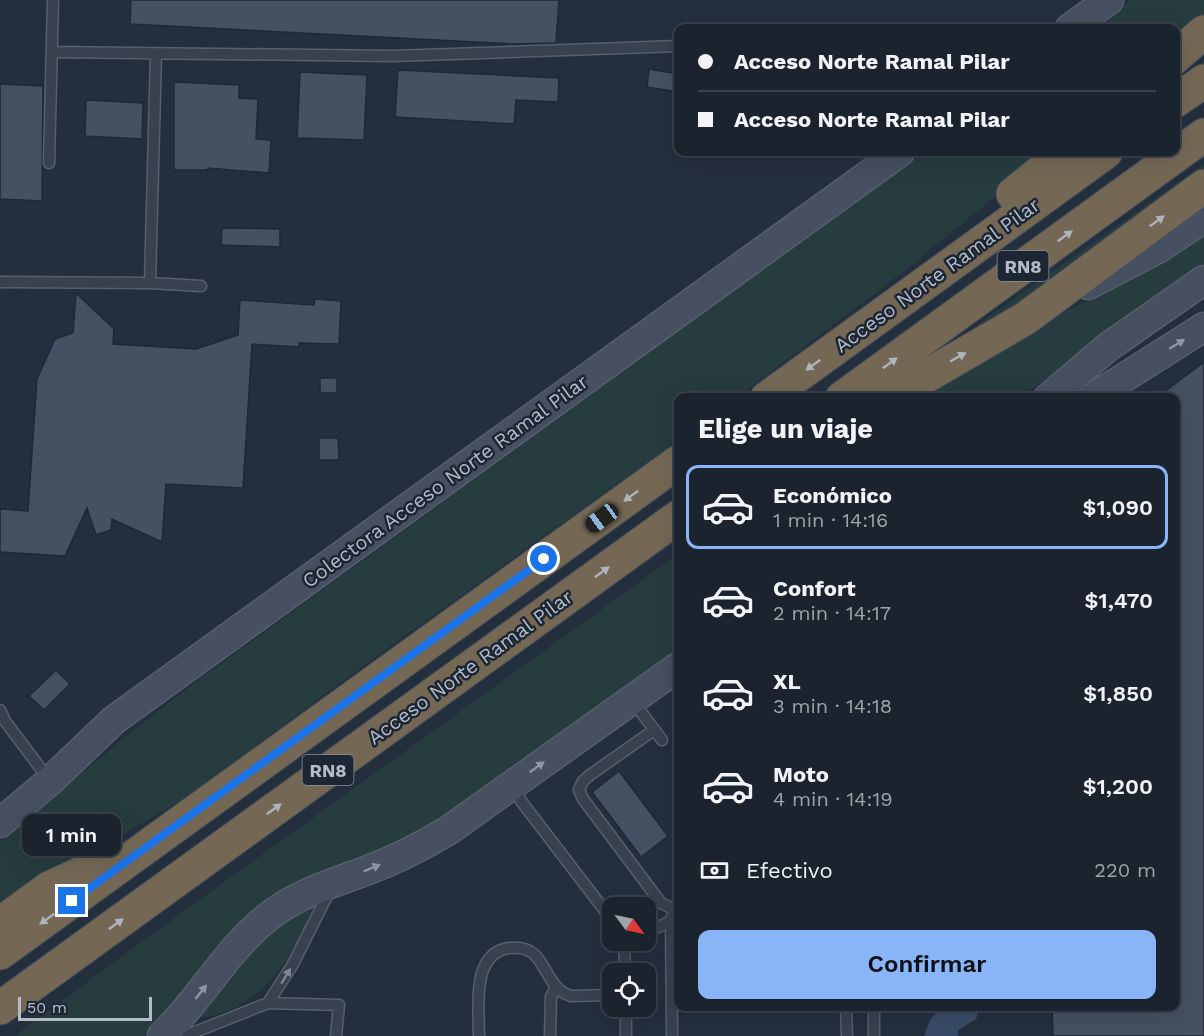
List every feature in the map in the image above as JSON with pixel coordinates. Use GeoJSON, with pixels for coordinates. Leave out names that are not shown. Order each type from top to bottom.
{"type":"FeatureCollection","features":[{"type":"Feature","properties":{"kind":"highway"},"geometry":{"type":"LineString","coordinates":[[1180,53],[1204,33]]}},
{"type":"Feature","properties":{"kind":"highway"},"geometry":{"type":"LineString","coordinates":[[1180,98],[1204,81]]}},
{"type":"Feature","properties":{"kind":"highway","name":"RN8"},"geometry":{"type":"LineString","coordinates":[[1180,152],[1204,135]]}},
{"type":"Feature","properties":{"kind":"highway"},"geometry":{"type":"LineString","coordinates":[[858,332],[959,238],[1060,156]]}},
{"type":"Feature","properties":{"kind":"highway","name":"Acceso Norte Ramal Pilar"},"geometry":{"type":"LineString","coordinates":[[774,393],[1101,156]]}},
{"type":"Feature","properties":{"kind":"highway","name":"RN8"},"geometry":{"type":"LineString","coordinates":[[850,393],[1175,156]]}},
{"type":"Feature","properties":{"kind":"highway"},"geometry":{"type":"LineString","coordinates":[[898,393],[1026,318],[1204,186]]}},
{"type":"Feature","properties":{"kind":"highway","name":"RN8"},"geometry":{"type":"LineString","coordinates":[[0,953],[674,465]]}},
{"type":"Feature","properties":{"kind":"highway","name":"Acceso Norte Ramal Pilar"},"geometry":{"type":"LineString","coordinates":[[0,1008],[670,524]]}},
{"type":"Feature","properties":{"kind":"highway"},"geometry":{"type":"LineString","coordinates":[[0,924],[49,888],[162,836]]}},
{"type":"Feature","properties":{"kind":"street"},"geometry":{"type":"LineString","coordinates":[[1076,24],[1109,0]]}},
{"type":"Feature","properties":{"kind":"street","name":"Colectora Acceso Norte Ramal Pilar"},"geometry":{"type":"LineString","coordinates":[[0,823],[50,781],[114,720],[890,156]]}},
{"type":"Feature","properties":{"kind":"street"},"geometry":{"type":"LineString","coordinates":[[1026,318],[1159,248],[1204,218]]}},
{"type":"Feature","properties":{"kind":"street"},"geometry":{"type":"LineString","coordinates":[[1054,393],[1108,347],[1204,280]]}},
{"type":"Feature","properties":{"kind":"street"},"geometry":{"type":"LineString","coordinates":[[1064,393],[1108,367],[1204,302]]}},
{"type":"Feature","properties":{"kind":"street"},"geometry":{"type":"LineString","coordinates":[[1100,393],[1204,327]]}},
{"type":"Feature","properties":{"kind":"street"},"geometry":{"type":"LineString","coordinates":[[162,1036],[175,1024],[252,931],[288,903],[407,854],[426,843],[513,785],[674,670]]}},
{"type":"Feature","properties":{"kind":"lane"},"geometry":{"type":"LineString","coordinates":[[49,163],[53,0]]}},
{"type":"Feature","properties":{"kind":"lane"},"geometry":{"type":"LineString","coordinates":[[52,52],[394,56],[674,46]]}},
{"type":"Feature","properties":{"kind":"lane"},"geometry":{"type":"LineString","coordinates":[[150,283],[156,54]]}},
{"type":"Feature","properties":{"kind":"lane"},"geometry":{"type":"LineString","coordinates":[[0,282],[150,283],[201,286]]}},
{"type":"Feature","properties":{"kind":"lane"},"geometry":{"type":"LineString","coordinates":[[632,700],[662,740]]}},
{"type":"Feature","properties":{"kind":"lane"},"geometry":{"type":"LineString","coordinates":[[0,710],[5,721],[50,781]]}},
{"type":"Feature","properties":{"kind":"lane"},"geometry":{"type":"LineString","coordinates":[[654,730],[590,775],[583,781],[579,790],[583,799],[661,903],[674,913]]}},
{"type":"Feature","properties":{"kind":"lane"},"geometry":{"type":"LineString","coordinates":[[513,785],[521,801],[602,907]]}},
{"type":"Feature","properties":{"kind":"lane"},"geometry":{"type":"LineString","coordinates":[[268,1003],[293,964],[334,883]]}},
{"type":"Feature","properties":{"kind":"lane"},"geometry":{"type":"LineString","coordinates":[[656,926],[674,915]]}},
{"type":"Feature","properties":{"kind":"lane"},"geometry":{"type":"LineString","coordinates":[[656,932],[674,937]]}},
{"type":"Feature","properties":{"kind":"lane"},"geometry":{"type":"LineString","coordinates":[[480,1036],[481,976],[487,958],[500,949],[518,947],[528,950],[564,994],[602,995]]}},
{"type":"Feature","properties":{"kind":"lane"},"geometry":{"type":"LineString","coordinates":[[672,1036],[674,970]]}},
{"type":"Feature","properties":{"kind":"lane"},"geometry":{"type":"LineString","coordinates":[[550,1036],[551,997],[556,987]]}},
{"type":"Feature","properties":{"kind":"lane"},"geometry":{"type":"LineString","coordinates":[[185,1036],[268,1003],[339,1005],[336,1036]]}},
{"type":"Feature","properties":{"kind":"lane"},"geometry":{"type":"LineString","coordinates":[[846,1011],[847,1036]]}},
{"type":"Feature","properties":{"kind":"lane"},"geometry":{"type":"LineString","coordinates":[[874,1011],[874,1036]]}},
{"type":"Feature","properties":{"kind":"lane"},"geometry":{"type":"LineString","coordinates":[[626,1017],[626,1036]]}},
{"type":"Feature","properties":{"kind":"green space"},"geometry":{"type":"Polygon","coordinates":[[[1131,0],[1204,0],[1204,21],[1180,42],[1180,24],[1098,24],[1131,0]]]}},
{"type":"Feature","properties":{"kind":"green space"},"geometry":{"type":"Polygon","coordinates":[[[919,156],[1044,156],[902,273],[743,393],[674,393],[674,443],[377,656],[185,798],[55,874],[0,912],[0,841],[193,684],[919,156]]]}},
{"type":"Feature","properties":{"kind":"green space"},"geometry":{"type":"Polygon","coordinates":[[[1204,164],[1204,178],[1061,284],[949,345],[1204,164]]]}},
{"type":"Feature","properties":{"kind":"green space"},"geometry":{"type":"Polygon","coordinates":[[[1204,230],[1204,269],[1027,393],[922,393],[1024,331],[1097,296],[1204,230]]]}},
{"type":"Feature","properties":{"kind":"green space"},"geometry":{"type":"Polygon","coordinates":[[[674,557],[674,656],[423,835],[321,877],[144,1036],[15,1036],[674,557]]]}},
{"type":"Feature","properties":{"kind":"green space"},"geometry":{"type":"Polygon","coordinates":[[[314,903],[296,944],[271,980],[238,1006],[218,1014],[195,1018],[256,944],[284,921],[314,903]]]}},
{"type":"Feature","properties":{"kind":"water"},"geometry":{"type":"Polygon","coordinates":[[[938,1011],[976,1011],[978,1013],[976,1019],[958,1030],[958,1036],[924,1036],[930,1020],[938,1011]]]}},
{"type":"Feature","properties":{"kind":"building"},"geometry":{"type":"Polygon","coordinates":[[[131,0],[559,0],[556,43],[513,44],[130,24],[131,0]]]}},
{"type":"Feature","properties":{"kind":"building"},"geometry":{"type":"Polygon","coordinates":[[[649,69],[674,73],[674,91],[647,87],[649,69]]]}},
{"type":"Feature","properties":{"kind":"building"},"geometry":{"type":"Polygon","coordinates":[[[398,70],[559,78],[558,102],[516,100],[514,124],[395,117],[398,70]]]}},
{"type":"Feature","properties":{"kind":"building"},"geometry":{"type":"Polygon","coordinates":[[[300,72],[367,75],[364,140],[297,138],[300,72]]]}},
{"type":"Feature","properties":{"kind":"building"},"geometry":{"type":"Polygon","coordinates":[[[174,82],[239,85],[239,98],[258,99],[256,139],[271,140],[269,173],[208,168],[208,170],[174,170],[174,82]]]}},
{"type":"Feature","properties":{"kind":"building"},"geometry":{"type":"Polygon","coordinates":[[[0,84],[43,86],[42,201],[0,199],[0,84]]]}},
{"type":"Feature","properties":{"kind":"building"},"geometry":{"type":"Polygon","coordinates":[[[86,100],[143,103],[142,139],[85,136],[86,100]]]}},
{"type":"Feature","properties":{"kind":"building"},"geometry":{"type":"Polygon","coordinates":[[[222,228],[280,229],[280,247],[221,245],[222,228]]]}},
{"type":"Feature","properties":{"kind":"building"},"geometry":{"type":"Polygon","coordinates":[[[76,293],[114,329],[113,344],[196,349],[238,335],[240,300],[314,305],[315,299],[341,301],[339,344],[299,343],[299,347],[252,344],[243,488],[166,484],[162,542],[112,519],[111,530],[96,535],[87,508],[65,556],[0,552],[0,509],[28,511],[37,379],[55,339],[73,333],[76,293]]]}},
{"type":"Feature","properties":{"kind":"building"},"geometry":{"type":"Polygon","coordinates":[[[1204,362],[1204,1036],[1053,1036],[1052,1011],[1180,1011],[1180,393],[1163,393],[1204,362]]]}},
{"type":"Feature","properties":{"kind":"building"},"geometry":{"type":"Polygon","coordinates":[[[320,378],[337,378],[337,393],[320,393],[320,378]]]}},
{"type":"Feature","properties":{"kind":"building"},"geometry":{"type":"Polygon","coordinates":[[[319,438],[338,438],[339,460],[319,460],[319,438]]]}},
{"type":"Feature","properties":{"kind":"building"},"geometry":{"type":"Polygon","coordinates":[[[56,670],[70,684],[44,710],[29,696],[56,670]]]}},
{"type":"Feature","properties":{"kind":"building"},"geometry":{"type":"Polygon","coordinates":[[[619,771],[668,836],[641,857],[592,792],[619,771]]]}},
{"type":"Feature","properties":{"kind":"route"},"geometry":{"type":"LineString","coordinates":[[72,901],[544,559]]}}]}
